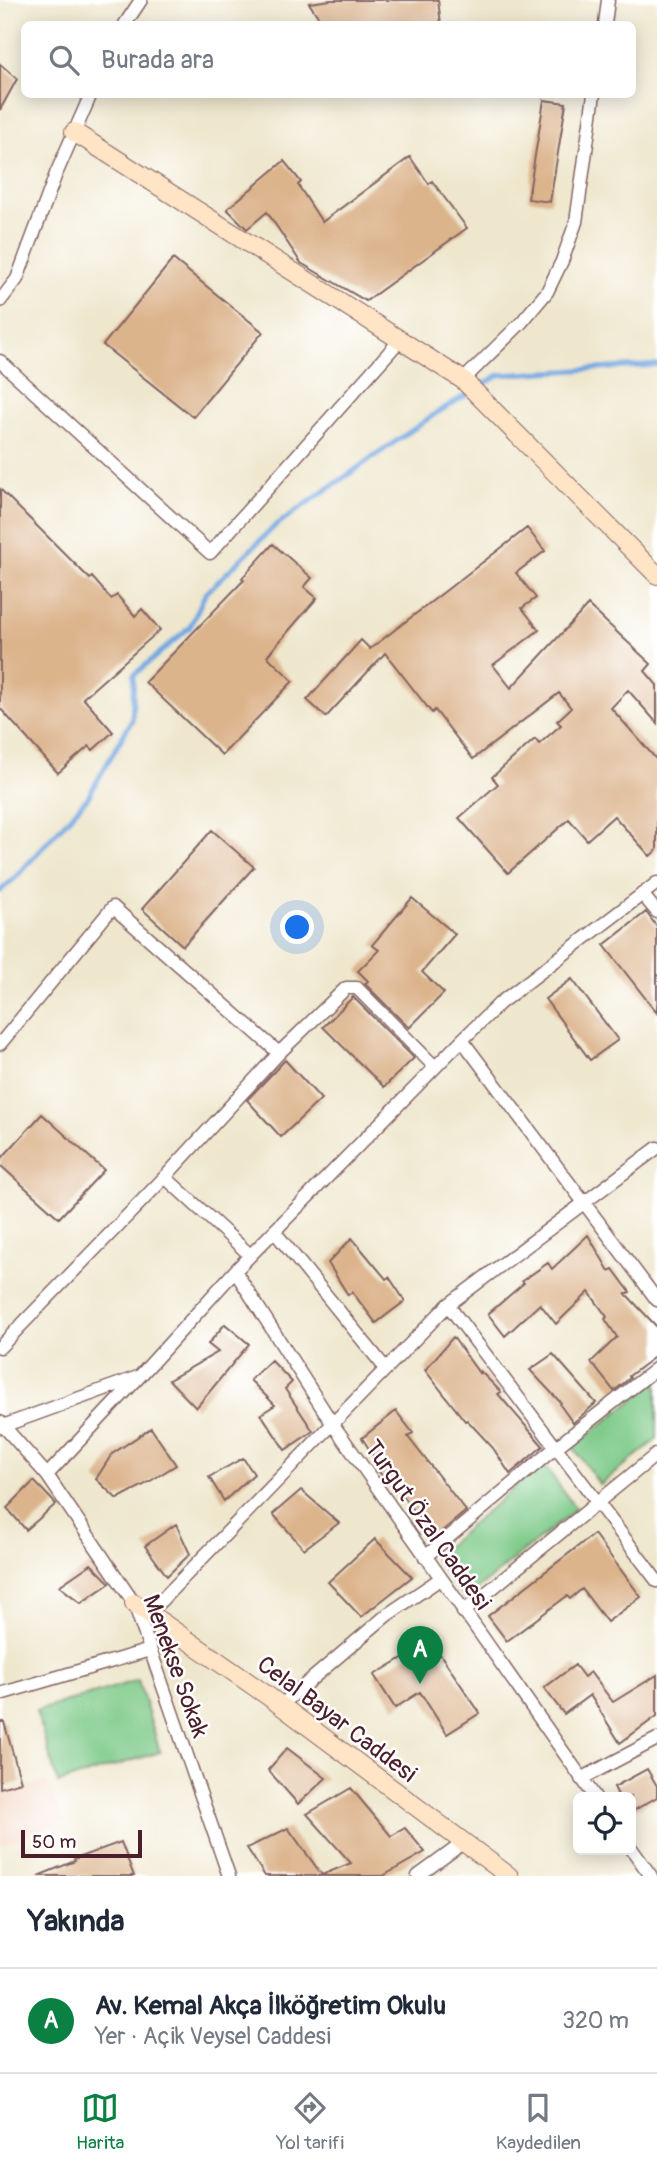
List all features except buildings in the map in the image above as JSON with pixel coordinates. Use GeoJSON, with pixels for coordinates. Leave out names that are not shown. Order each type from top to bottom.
{"type":"FeatureCollection","features":[{"type":"Feature","properties":{"kind":"street"},"geometry":{"type":"LineString","coordinates":[[127,21],[141,0]]}},
{"type":"Feature","properties":{"kind":"street"},"geometry":{"type":"LineString","coordinates":[[604,21],[608,0]]}},
{"type":"Feature","properties":{"kind":"street"},"geometry":{"type":"LineString","coordinates":[[0,301],[17,279],[89,98]]}},
{"type":"Feature","properties":{"kind":"street"},"geometry":{"type":"LineString","coordinates":[[463,380],[521,323],[547,292],[562,261],[576,222],[593,98]]}},
{"type":"Feature","properties":{"kind":"street"},"geometry":{"type":"LineString","coordinates":[[75,132],[463,380],[657,575]]}},
{"type":"Feature","properties":{"kind":"street"},"geometry":{"type":"LineString","coordinates":[[0,361],[210,553],[401,339]]}},
{"type":"Feature","properties":{"kind":"street"},"geometry":{"type":"LineString","coordinates":[[47,1475],[234,1271],[500,1003],[657,883]]}},
{"type":"Feature","properties":{"kind":"street"},"geometry":{"type":"LineString","coordinates":[[642,894],[657,912]]}},
{"type":"Feature","properties":{"kind":"street"},"geometry":{"type":"LineString","coordinates":[[0,1044],[113,907],[279,1053]]}},
{"type":"Feature","properties":{"kind":"street"},"geometry":{"type":"LineString","coordinates":[[0,1347],[165,1177],[279,1053],[346,988],[357,988],[435,1067]]}},
{"type":"Feature","properties":{"kind":"street"},"geometry":{"type":"LineString","coordinates":[[462,1040],[657,1300]]}},
{"type":"Feature","properties":{"kind":"street"},"geometry":{"type":"LineString","coordinates":[[142,1608],[332,1423],[448,1305],[657,1148]]}},
{"type":"Feature","properties":{"kind":"street"},"geometry":{"type":"LineString","coordinates":[[165,1177],[250,1255]]}},
{"type":"Feature","properties":{"kind":"street"},"geometry":{"type":"LineString","coordinates":[[274,1231],[386,1369]]}},
{"type":"Feature","properties":{"kind":"street","name":"Turgut Özal Caddesi"},"geometry":{"type":"LineString","coordinates":[[234,1271],[332,1423],[591,1792]]}},
{"type":"Feature","properties":{"kind":"street"},"geometry":{"type":"LineString","coordinates":[[448,1305],[657,1581]]}},
{"type":"Feature","properties":{"kind":"street"},"geometry":{"type":"LineString","coordinates":[[425,1558],[555,1448],[657,1368]]}},
{"type":"Feature","properties":{"kind":"street"},"geometry":{"type":"LineString","coordinates":[[1,1425],[140,1376]]}},
{"type":"Feature","properties":{"kind":"street","name":"Menekse Sokak"},"geometry":{"type":"LineString","coordinates":[[1,1425],[47,1475],[142,1608],[150,1650],[229,1876]]}},
{"type":"Feature","properties":{"kind":"street"},"geometry":{"type":"LineString","coordinates":[[463,1612],[657,1454]]}},
{"type":"Feature","properties":{"kind":"street"},"geometry":{"type":"LineString","coordinates":[[280,1706],[387,1615],[440,1579]]}},
{"type":"Feature","properties":{"kind":"street","name":"Celal Bayar Caddesi"},"geometry":{"type":"LineString","coordinates":[[142,1608],[280,1706],[509,1876]]}},
{"type":"Feature","properties":{"kind":"street"},"geometry":{"type":"LineString","coordinates":[[0,1693],[150,1650]]}},
{"type":"Feature","properties":{"kind":"street"},"geometry":{"type":"LineString","coordinates":[[582,1779],[657,1739]]}},
{"type":"Feature","properties":{"kind":"street"},"geometry":{"type":"LineString","coordinates":[[418,1876],[463,1843]]}},
{"type":"Feature","properties":{"kind":"street"},"geometry":{"type":"LineString","coordinates":[[636,1855],[651,1876]]}},
{"type":"Feature","properties":{"kind":"shaded area"},"geometry":{"type":"Polygon","coordinates":[[[46,1780],[65,1821],[0,1845],[0,1795],[46,1780]]]}},
{"type":"Feature","properties":{"kind":"green space"},"geometry":{"type":"Polygon","coordinates":[[[657,1381],[657,1439],[600,1485],[573,1447],[657,1381]]]}},
{"type":"Feature","properties":{"kind":"green space"},"geometry":{"type":"Polygon","coordinates":[[[543,1463],[576,1509],[465,1599],[434,1557],[543,1463]]]}},
{"type":"Feature","properties":{"kind":"green space"},"geometry":{"type":"Polygon","coordinates":[[[138,1680],[160,1752],[58,1783],[36,1711],[138,1680]]]}},
{"type":"Feature","properties":{"kind":"waterway"},"geometry":{"type":"LineString","coordinates":[[0,891],[16,877],[88,797],[132,720],[134,675],[190,627],[205,594],[276,525],[435,414],[499,375],[657,365]]}},
{"type":"Feature","properties":{"kind":"place","name":"Av. Kemal Akça İlköğretim Okulu"},"geometry":{"type":"Point","coordinates":[420,1684]}}]}
